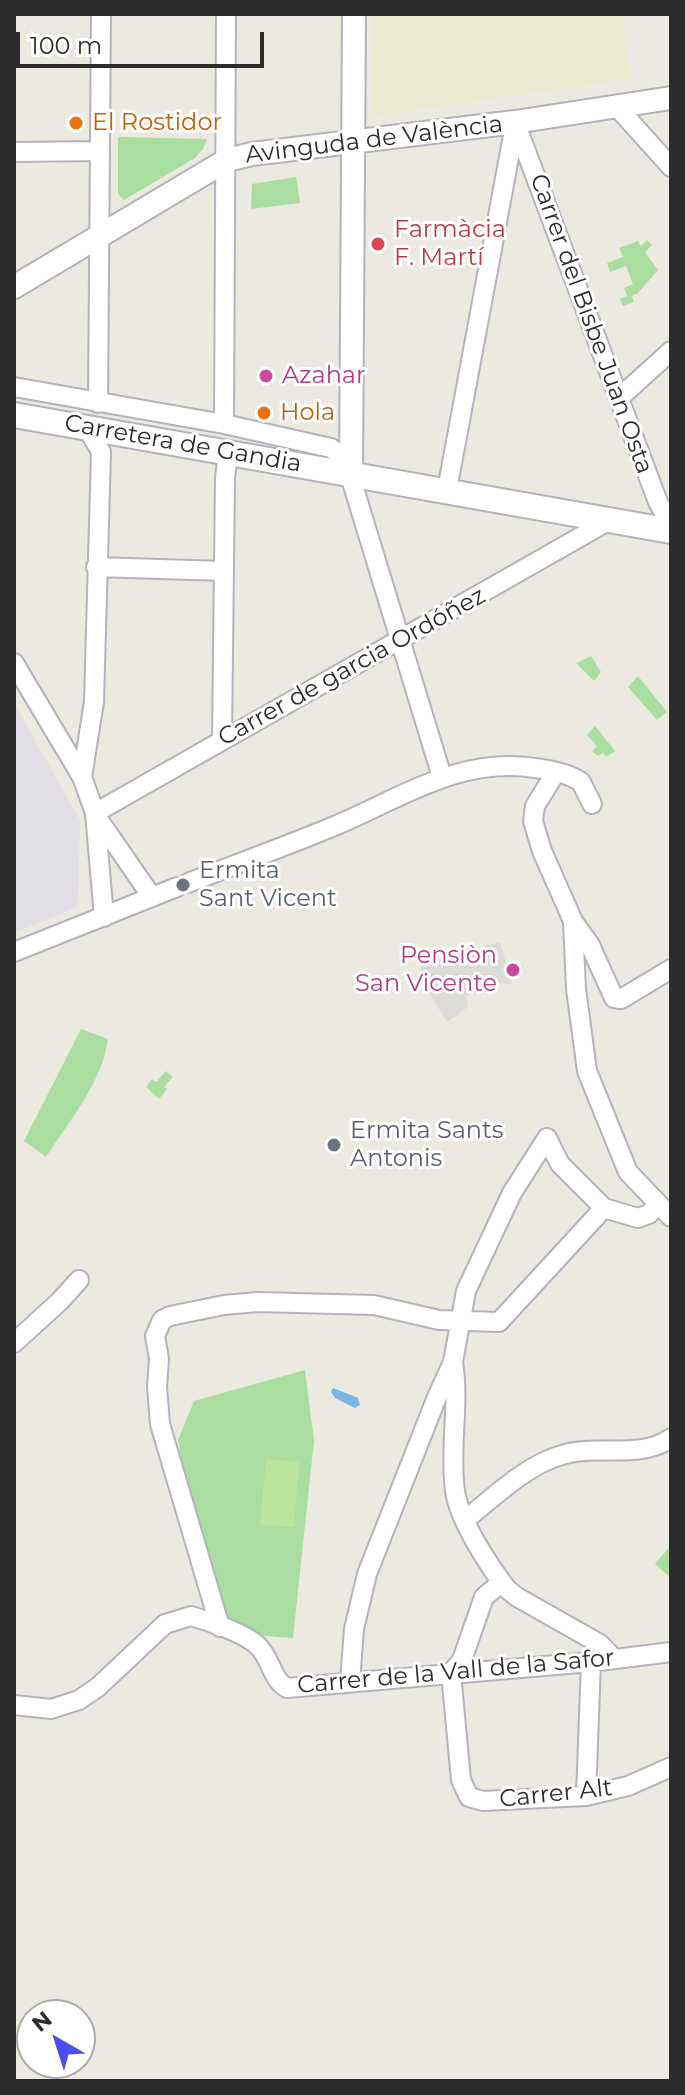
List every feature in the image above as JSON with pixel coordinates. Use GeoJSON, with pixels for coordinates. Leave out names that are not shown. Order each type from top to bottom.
{"type":"FeatureCollection","features":[{"type":"Feature","properties":{"kind":"main road","name":"Carretera de Gandia"},"geometry":{"type":"LineString","coordinates":[[14,415],[228,452],[349,461],[447,490],[671,528]]}},
{"type":"Feature","properties":{"kind":"street"},"geometry":{"type":"LineString","coordinates":[[98,403],[101,14]]}},
{"type":"Feature","properties":{"kind":"street"},"geometry":{"type":"LineString","coordinates":[[224,424],[226,14]]}},
{"type":"Feature","properties":{"kind":"street"},"geometry":{"type":"LineString","coordinates":[[354,14],[349,461],[442,777]]}},
{"type":"Feature","properties":{"kind":"street","name":"Avinguda de València"},"geometry":{"type":"LineString","coordinates":[[14,287],[227,160],[252,154],[515,122],[671,98]]}},
{"type":"Feature","properties":{"kind":"street"},"geometry":{"type":"LineString","coordinates":[[617,107],[671,167]]}},
{"type":"Feature","properties":{"kind":"street"},"geometry":{"type":"LineString","coordinates":[[447,490],[515,122]]}},
{"type":"Feature","properties":{"kind":"street","name":"Carrer del Bisbe Juan Osta"},"geometry":{"type":"LineString","coordinates":[[515,122],[658,502],[671,528]]}},
{"type":"Feature","properties":{"kind":"street"},"geometry":{"type":"LineString","coordinates":[[14,152],[99,151]]}},
{"type":"Feature","properties":{"kind":"street"},"geometry":{"type":"LineString","coordinates":[[504,181],[520,174],[538,180]]}},
{"type":"Feature","properties":{"kind":"street"},"geometry":{"type":"LineString","coordinates":[[619,398],[671,351]]}},
{"type":"Feature","properties":{"kind":"street","name":"Carretera de Gandia"},"geometry":{"type":"LineString","coordinates":[[14,387],[224,424],[331,448],[349,461]]}},
{"type":"Feature","properties":{"kind":"street"},"geometry":{"type":"LineString","coordinates":[[82,777],[94,702],[101,452],[87,428]]}},
{"type":"Feature","properties":{"kind":"street"},"geometry":{"type":"LineString","coordinates":[[222,740],[225,478],[228,452]]}},
{"type":"Feature","properties":{"kind":"street","name":"Carrer de garcia Ordóñez"},"geometry":{"type":"LineString","coordinates":[[95,813],[610,520]]}},
{"type":"Feature","properties":{"kind":"street"},"geometry":{"type":"LineString","coordinates":[[96,567],[224,571]]}},
{"type":"Feature","properties":{"kind":"street"},"geometry":{"type":"LineString","coordinates":[[14,663],[82,777],[95,813],[152,897]]}},
{"type":"Feature","properties":{"kind":"street"},"geometry":{"type":"LineString","coordinates":[[14,952],[341,824],[442,777],[499,766],[526,766],[556,772],[581,782],[592,804]]}},
{"type":"Feature","properties":{"kind":"street"},"geometry":{"type":"LineString","coordinates":[[556,772],[535,806],[533,821],[542,851],[573,921],[590,945],[614,998],[621,999],[671,969]]}},
{"type":"Feature","properties":{"kind":"street"},"geometry":{"type":"LineString","coordinates":[[95,813],[104,917]]}},
{"type":"Feature","properties":{"kind":"street"},"geometry":{"type":"LineString","coordinates":[[573,921],[576,989],[587,1071],[628,1172],[664,1211]]}},
{"type":"Feature","properties":{"kind":"street"},"geometry":{"type":"LineString","coordinates":[[350,1682],[354,1629],[372,1558],[453,1362],[466,1291],[512,1193],[547,1138],[560,1164],[604,1208],[638,1218],[664,1211]]}},
{"type":"Feature","properties":{"kind":"street"},"geometry":{"type":"LineString","coordinates":[[220,1627],[160,1424],[157,1387],[159,1359],[155,1336],[159,1324],[170,1316],[257,1302],[374,1305],[436,1319],[494,1324],[502,1321],[604,1208]]}},
{"type":"Feature","properties":{"kind":"street"},"geometry":{"type":"LineString","coordinates":[[14,1343],[79,1280]]}},
{"type":"Feature","properties":{"kind":"street"},"geometry":{"type":"LineString","coordinates":[[453,1362],[457,1385],[454,1488],[465,1520],[502,1582],[517,1597],[600,1644],[614,1659]]}},
{"type":"Feature","properties":{"kind":"street"},"geometry":{"type":"LineString","coordinates":[[465,1520],[532,1469],[561,1455],[648,1449],[671,1438]]}},
{"type":"Feature","properties":{"kind":"street"},"geometry":{"type":"LineString","coordinates":[[451,1673],[462,1660],[484,1597],[502,1582]]}},
{"type":"Feature","properties":{"kind":"street","name":"Carrer de la Vall de la Safor"},"geometry":{"type":"LineString","coordinates":[[14,1705],[51,1709],[79,1700],[98,1687],[165,1624],[191,1616],[257,1645],[267,1657],[279,1683],[287,1688],[591,1662],[664,1652]]}},
{"type":"Feature","properties":{"kind":"street"},"geometry":{"type":"LineString","coordinates":[[570,1663],[580,1633]]}},
{"type":"Feature","properties":{"kind":"street"},"geometry":{"type":"LineString","coordinates":[[664,1652],[671,1639]]}},
{"type":"Feature","properties":{"kind":"street"},"geometry":{"type":"LineString","coordinates":[[586,1796],[591,1662]]}},
{"type":"Feature","properties":{"kind":"street","name":"Carrer Alt"},"geometry":{"type":"LineString","coordinates":[[451,1673],[461,1780],[469,1797],[483,1801],[586,1796],[628,1786],[671,1767]]}},
{"type":"Feature","properties":{"kind":"shaded area"},"geometry":{"type":"Polygon","coordinates":[[[373,14],[622,14],[631,79],[372,116],[373,14]]]}},
{"type":"Feature","properties":{"kind":"shaded area"},"geometry":{"type":"Polygon","coordinates":[[[14,703],[80,820],[78,907],[14,933],[14,703]]]}},
{"type":"Feature","properties":{"kind":"shaded area"},"geometry":{"type":"Polygon","coordinates":[[[500,942],[512,984],[502,983],[466,996],[468,1007],[447,1022],[421,980],[421,963],[500,942]]]}},
{"type":"Feature","properties":{"kind":"green space"},"geometry":{"type":"Polygon","coordinates":[[[118,137],[207,139],[195,158],[124,200],[118,194],[118,137]]]}},
{"type":"Feature","properties":{"kind":"green space"},"geometry":{"type":"Polygon","coordinates":[[[296,177],[300,203],[251,209],[252,184],[296,177]]]}},
{"type":"Feature","properties":{"kind":"green space"},"geometry":{"type":"Polygon","coordinates":[[[647,240],[652,245],[645,252],[658,270],[632,296],[634,302],[623,306],[620,299],[627,296],[624,288],[633,284],[626,266],[610,272],[607,263],[623,257],[619,248],[638,241],[641,246],[647,240]]]}},
{"type":"Feature","properties":{"kind":"green space"},"geometry":{"type":"Polygon","coordinates":[[[591,656],[601,672],[594,681],[576,663],[591,656]]]}},
{"type":"Feature","properties":{"kind":"green space"},"geometry":{"type":"Polygon","coordinates":[[[638,676],[667,712],[657,720],[628,687],[638,676]]]}},
{"type":"Feature","properties":{"kind":"green space"},"geometry":{"type":"Polygon","coordinates":[[[595,726],[615,751],[606,757],[603,753],[598,756],[592,751],[597,746],[587,735],[595,726]]]}},
{"type":"Feature","properties":{"kind":"green space"},"geometry":{"type":"Polygon","coordinates":[[[81,1029],[108,1039],[105,1055],[92,1086],[46,1157],[24,1141],[81,1029]]]}},
{"type":"Feature","properties":{"kind":"green space"},"geometry":{"type":"Polygon","coordinates":[[[166,1071],[173,1077],[159,1099],[146,1087],[152,1079],[156,1082],[166,1071]]]}},
{"type":"Feature","properties":{"kind":"green space"},"geometry":{"type":"Polygon","coordinates":[[[305,1370],[314,1441],[293,1638],[264,1636],[223,1619],[187,1496],[178,1440],[194,1401],[305,1370]]]}},
{"type":"Feature","properties":{"kind":"green space"},"geometry":{"type":"Polygon","coordinates":[[[266,1459],[299,1462],[294,1527],[260,1525],[266,1459]]]}},
{"type":"Feature","properties":{"kind":"green space"},"geometry":{"type":"Polygon","coordinates":[[[671,1545],[671,1578],[655,1564],[671,1545]]]}},
{"type":"Feature","properties":{"kind":"water"},"geometry":{"type":"Polygon","coordinates":[[[333,1388],[358,1398],[360,1405],[355,1408],[335,1398],[331,1392],[333,1388]]]}},
{"type":"Feature","properties":{"kind":"place","name":"El Rostidor"},"geometry":{"type":"Point","coordinates":[76,123]}},
{"type":"Feature","properties":{"kind":"place","name":"Farmàcia F. Martí"},"geometry":{"type":"Point","coordinates":[378,244]}},
{"type":"Feature","properties":{"kind":"place","name":"Azahar"},"geometry":{"type":"Point","coordinates":[266,376]}},
{"type":"Feature","properties":{"kind":"place","name":"Hola"},"geometry":{"type":"Point","coordinates":[264,413]}},
{"type":"Feature","properties":{"kind":"place","name":"Ermita Sant Vicent"},"geometry":{"type":"Point","coordinates":[183,885]}},
{"type":"Feature","properties":{"kind":"place","name":"Pensiòn San Vicente"},"geometry":{"type":"Point","coordinates":[513,970]}},
{"type":"Feature","properties":{"kind":"place","name":"Ermita Sants Antonis"},"geometry":{"type":"Point","coordinates":[334,1145]}}]}
